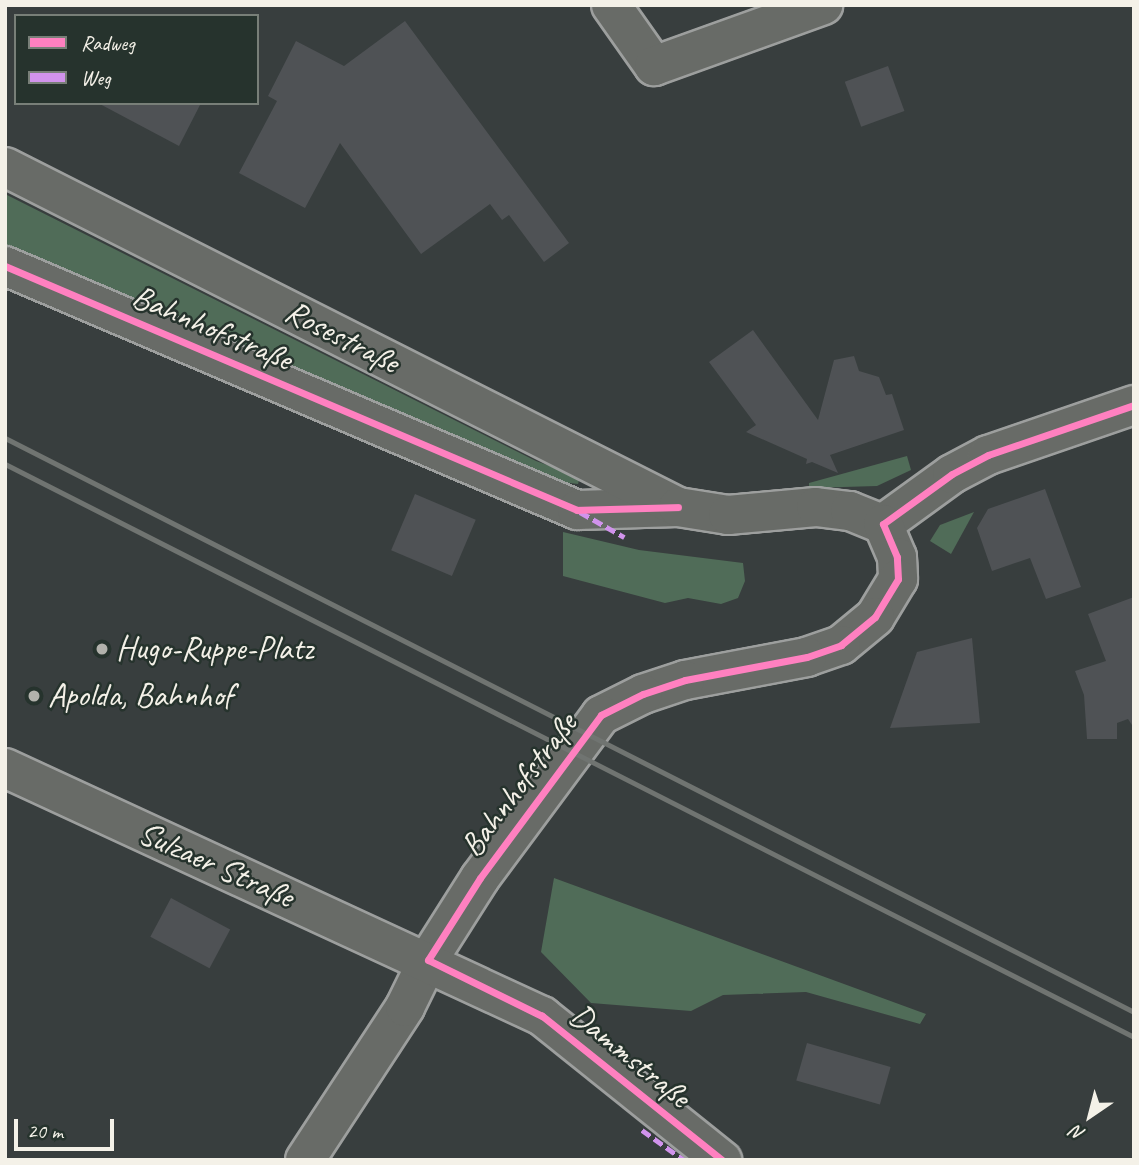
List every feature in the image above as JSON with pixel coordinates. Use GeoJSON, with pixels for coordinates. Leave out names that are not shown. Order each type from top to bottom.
{"type":"FeatureCollection","features":[{"type":"Feature","properties":{"kind":"main road"},"geometry":{"type":"LineString","coordinates":[[611,5],[654,66],[823,5]]}},
{"type":"Feature","properties":{"kind":"main road","name":"Rosestraße"},"geometry":{"type":"LineString","coordinates":[[5,167],[678,507]]}},
{"type":"Feature","properties":{"kind":"main road","name":"Bahnhofstraße"},"geometry":{"type":"LineString","coordinates":[[5,266],[578,510],[678,507],[728,515],[816,507],[850,511],[883,524],[897,557],[898,579],[875,618],[841,645],[807,657],[685,680],[643,694],[601,715],[493,860],[428,960],[405,1007],[305,1160]]}},
{"type":"Feature","properties":{"kind":"main road"},"geometry":{"type":"LineString","coordinates":[[883,524],[952,474],[988,455],[1134,405]]}},
{"type":"Feature","properties":{"kind":"main road"},"geometry":{"type":"LineString","coordinates":[[578,510],[624,537]]}},
{"type":"Feature","properties":{"kind":"main road","name":"Sulzaer Straße"},"geometry":{"type":"LineString","coordinates":[[5,768],[428,960]]}},
{"type":"Feature","properties":{"kind":"main road","name":"Dammstraße"},"geometry":{"type":"LineString","coordinates":[[428,960],[542,1016],[722,1160]]}},
{"type":"Feature","properties":{"kind":"green space"},"geometry":{"type":"Polygon","coordinates":[[[5,194],[536,461],[580,477],[578,484],[521,477],[20,256],[5,246],[5,194]]]}},
{"type":"Feature","properties":{"kind":"green space"},"geometry":{"type":"Polygon","coordinates":[[[907,456],[911,470],[877,486],[809,488],[809,483],[907,456]]]}},
{"type":"Feature","properties":{"kind":"green space"},"geometry":{"type":"Polygon","coordinates":[[[974,512],[951,554],[930,541],[940,525],[974,512]]]}},
{"type":"Feature","properties":{"kind":"green space"},"geometry":{"type":"Polygon","coordinates":[[[563,532],[639,550],[743,563],[745,581],[738,598],[721,604],[688,598],[665,603],[563,576],[563,532]]]}},
{"type":"Feature","properties":{"kind":"green space"},"geometry":{"type":"Polygon","coordinates":[[[554,878],[926,1014],[920,1024],[806,992],[723,995],[691,1011],[591,1003],[541,952],[554,878]]]}},
{"type":"Feature","properties":{"kind":"building"},"geometry":{"type":"Polygon","coordinates":[[[405,21],[569,243],[544,262],[509,215],[502,220],[490,204],[421,254],[340,143],[305,208],[239,173],[277,101],[268,96],[296,41],[344,66],[405,21]]]}},
{"type":"Feature","properties":{"kind":"building"},"geometry":{"type":"Polygon","coordinates":[[[888,66],[904,111],[861,127],[845,82],[888,66]]]}},
{"type":"Feature","properties":{"kind":"building"},"geometry":{"type":"Polygon","coordinates":[[[102,105],[200,105],[179,146],[102,105]]]}},
{"type":"Feature","properties":{"kind":"building"},"geometry":{"type":"Polygon","coordinates":[[[753,330],[818,420],[834,360],[854,356],[859,371],[879,377],[886,395],[892,394],[904,430],[830,455],[838,473],[812,462],[806,464],[807,459],[746,432],[756,425],[709,362],[753,330]]]}},
{"type":"Feature","properties":{"kind":"building"},"geometry":{"type":"Polygon","coordinates":[[[1045,489],[1081,587],[1046,599],[1030,558],[992,571],[977,528],[988,509],[1045,489]]]}},
{"type":"Feature","properties":{"kind":"building"},"geometry":{"type":"Polygon","coordinates":[[[415,494],[476,520],[452,576],[391,550],[415,494]]]}},
{"type":"Feature","properties":{"kind":"building"},"geometry":{"type":"Polygon","coordinates":[[[1134,597],[1134,728],[1128,719],[1117,723],[1117,739],[1087,739],[1084,695],[1075,671],[1106,661],[1088,614],[1134,597]]]}},
{"type":"Feature","properties":{"kind":"building"},"geometry":{"type":"Polygon","coordinates":[[[972,638],[980,723],[890,728],[917,652],[972,638]]]}},
{"type":"Feature","properties":{"kind":"building"},"geometry":{"type":"Polygon","coordinates":[[[171,898],[230,929],[210,968],[150,937],[171,898]]]}},
{"type":"Feature","properties":{"kind":"building"},"geometry":{"type":"Polygon","coordinates":[[[807,1043],[891,1067],[880,1104],[796,1080],[807,1043]]]}},
{"type":"Feature","properties":{"kind":"railway"},"geometry":{"type":"LineString","coordinates":[[5,438],[1134,1012]]}},
{"type":"Feature","properties":{"kind":"railway"},"geometry":{"type":"LineString","coordinates":[[5,464],[1134,1037]]}},
{"type":"Feature","properties":{"kind":"marked path"},"geometry":{"type":"LineString","coordinates":[[580,512],[624,537]]}},
{"type":"Feature","properties":{"kind":"marked path"},"geometry":{"type":"LineString","coordinates":[[642,1130],[684,1160]]}},
{"type":"Feature","properties":{"kind":"cycle path"},"geometry":{"type":"LineString","coordinates":[[5,266],[577,510],[678,507]]}},
{"type":"Feature","properties":{"kind":"cycle path"},"geometry":{"type":"LineString","coordinates":[[722,1160],[542,1016],[428,960],[480,878],[601,715],[643,694],[685,680],[807,657],[841,645],[875,617],[898,579],[897,557],[883,524],[952,474],[988,455],[1134,405]]}},
{"type":"Feature","properties":{"kind":"place","name":"Hugo-Ruppe-Platz"},"geometry":{"type":"Point","coordinates":[102,649]}},
{"type":"Feature","properties":{"kind":"place","name":"Apolda, Bahnhof"},"geometry":{"type":"Point","coordinates":[34,696]}}]}
